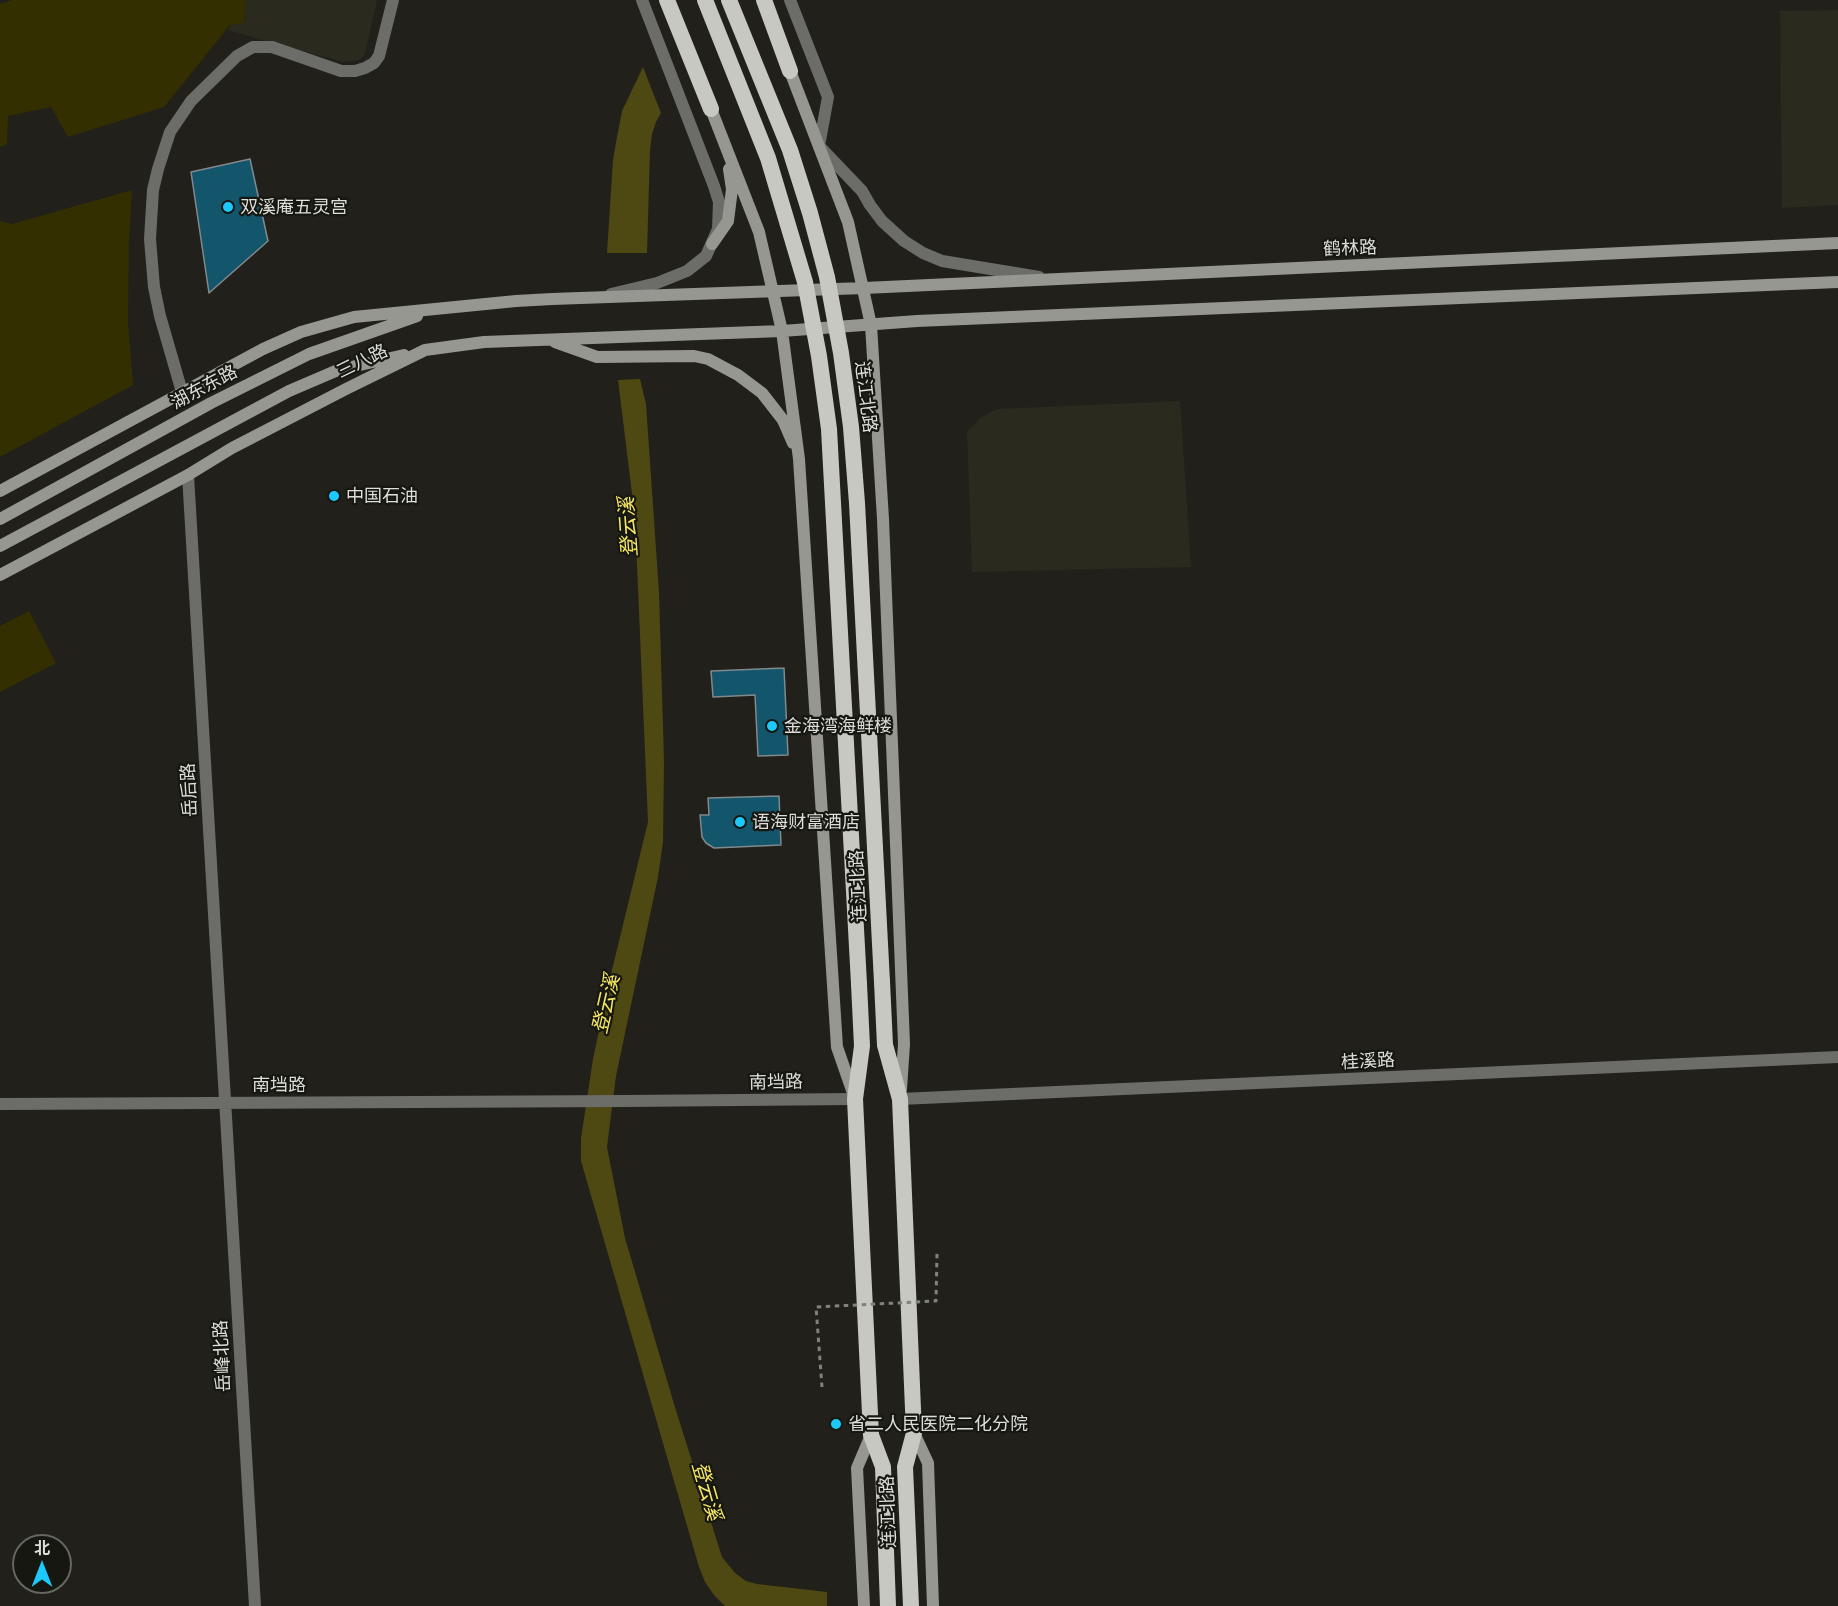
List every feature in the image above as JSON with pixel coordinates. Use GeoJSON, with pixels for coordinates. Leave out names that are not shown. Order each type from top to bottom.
{"type":"FeatureCollection","features":[{"type":"Feature","properties":{"kind":"highway"},"geometry":{"type":"LineString","coordinates":[[667,0],[711,109]]}},
{"type":"Feature","properties":{"kind":"highway","name":"连江北路"},"geometry":{"type":"LineString","coordinates":[[705,0],[768,158],[805,282],[830,429],[862,1046],[855,1099],[871,1435],[883,1467],[888,1606]]}},
{"type":"Feature","properties":{"kind":"highway","name":"连江北路"},"geometry":{"type":"LineString","coordinates":[[729,0],[790,150],[810,213],[827,277],[841,353],[851,427],[857,503],[885,1045],[900,1100],[914,1433],[905,1467],[911,1606]]}},
{"type":"Feature","properties":{"kind":"highway"},"geometry":{"type":"LineString","coordinates":[[764,0],[790,70]]}},
{"type":"Feature","properties":{"kind":"main road"},"geometry":{"type":"LineString","coordinates":[[790,70],[848,222],[871,325],[883,519],[904,1044],[900,1100]]}},
{"type":"Feature","properties":{"kind":"main road"},"geometry":{"type":"LineString","coordinates":[[711,109],[759,232],[782,331],[800,459],[837,1047],[855,1099]]}},
{"type":"Feature","properties":{"kind":"main road"},"geometry":{"type":"LineString","coordinates":[[712,244],[728,221],[732,189],[724,141]]}},
{"type":"Feature","properties":{"kind":"main road","name":"鹤林路"},"geometry":{"type":"LineString","coordinates":[[774,291],[1838,243]]}},
{"type":"Feature","properties":{"kind":"main road","name":"三八路"},"geometry":{"type":"LineString","coordinates":[[0,575],[188,475],[232,448],[425,350],[484,342],[782,331],[929,321],[1838,282]]}},
{"type":"Feature","properties":{"kind":"main road","name":"三八路"},"geometry":{"type":"LineString","coordinates":[[0,491],[263,349],[321,326],[354,317],[516,301],[774,291]]}},
{"type":"Feature","properties":{"kind":"main road","name":"湖东东路"},"geometry":{"type":"LineString","coordinates":[[0,519],[211,403],[309,354],[436,310]]}},
{"type":"Feature","properties":{"kind":"main road"},"geometry":{"type":"LineString","coordinates":[[548,340],[597,357],[694,356],[719,363],[762,393],[783,420],[800,459]]}},
{"type":"Feature","properties":{"kind":"main road"},"geometry":{"type":"LineString","coordinates":[[0,546],[289,391],[338,370],[425,350]]}},
{"type":"Feature","properties":{"kind":"main road"},"geometry":{"type":"LineString","coordinates":[[914,1433],[928,1463],[933,1606]]}},
{"type":"Feature","properties":{"kind":"main road"},"geometry":{"type":"LineString","coordinates":[[863,1601],[857,1468],[871,1435]]}},
{"type":"Feature","properties":{"kind":"street"},"geometry":{"type":"LineString","coordinates":[[182,392],[160,316],[152,270],[150,239],[153,190],[170,132],[191,101],[244,50],[272,47],[340,70],[355,71],[374,63],[379,56],[393,0]]}},
{"type":"Feature","properties":{"kind":"street"},"geometry":{"type":"LineString","coordinates":[[596,297],[657,283],[676,276],[706,256],[718,229],[719,202],[642,0]]}},
{"type":"Feature","properties":{"kind":"street"},"geometry":{"type":"LineString","coordinates":[[790,0],[828,97],[819,146],[862,191],[870,205],[894,233],[923,253],[942,261],[1052,279]]}},
{"type":"Feature","properties":{"kind":"street","name":"岳后路"},"geometry":{"type":"LineString","coordinates":[[188,475],[226,1103]]}},
{"type":"Feature","properties":{"kind":"street","name":"桂溪路"},"geometry":{"type":"LineString","coordinates":[[900,1100],[1838,1057]]}},
{"type":"Feature","properties":{"kind":"street","name":"南垱路"},"geometry":{"type":"LineString","coordinates":[[0,1104],[855,1099]]}},
{"type":"Feature","properties":{"kind":"street","name":"岳峰北路"},"geometry":{"type":"LineString","coordinates":[[226,1103],[255,1606]]}},
{"type":"Feature","properties":{"kind":"path"},"geometry":{"type":"LineString","coordinates":[[822,1387],[816,1307],[936,1301],[937,1253]]}},
{"type":"Feature","properties":{"kind":"shaded area"},"geometry":{"type":"Polygon","coordinates":[[[12,0],[246,0],[244,23],[230,25],[164,107],[68,137],[51,107],[8,116],[7,144],[0,147],[0,4],[12,0]]]}},
{"type":"Feature","properties":{"kind":"shaded area"},"geometry":{"type":"Polygon","coordinates":[[[246,0],[377,0],[365,54],[361,59],[343,62],[227,30],[231,25],[244,23],[246,0]]]}},
{"type":"Feature","properties":{"kind":"shaded area"},"geometry":{"type":"Polygon","coordinates":[[[1838,10],[1838,205],[1782,208],[1780,11],[1838,10]]]}},
{"type":"Feature","properties":{"kind":"shaded area"},"geometry":{"type":"Polygon","coordinates":[[[132,190],[128,323],[133,385],[0,457],[0,221],[12,224],[132,190]]]}},
{"type":"Feature","properties":{"kind":"shaded area"},"geometry":{"type":"Polygon","coordinates":[[[1180,401],[1191,567],[972,572],[967,432],[980,418],[997,409],[1180,401]]]}},
{"type":"Feature","properties":{"kind":"shaded area"},"geometry":{"type":"Polygon","coordinates":[[[29,611],[56,663],[0,692],[0,626],[29,611]]]}},
{"type":"Feature","properties":{"kind":"water"},"geometry":{"type":"Polygon","coordinates":[[[643,67],[661,113],[652,134],[650,150],[647,253],[607,253],[613,160],[622,111],[643,67]]]}},
{"type":"Feature","properties":{"kind":"water","name":"登云溪"},"geometry":{"type":"Polygon","coordinates":[[[640,379],[646,404],[659,592],[664,761],[663,842],[658,877],[616,1076],[607,1147],[625,1238],[722,1557],[735,1573],[746,1581],[827,1592],[827,1606],[725,1606],[705,1582],[581,1161],[581,1138],[593,1059],[648,822],[635,518],[618,380],[640,379]]]}},
{"type":"Feature","properties":{"kind":"building","name":"双溪庵五灵宫"},"geometry":{"type":"Polygon","coordinates":[[[250,159],[268,241],[209,293],[191,172],[250,159]]]}},
{"type":"Feature","properties":{"kind":"building","name":"金海湾海鲜楼"},"geometry":{"type":"Polygon","coordinates":[[[784,668],[788,755],[758,756],[755,695],[713,697],[711,671],[784,668]]]}},
{"type":"Feature","properties":{"kind":"building","name":"语海财富酒店"},"geometry":{"type":"Polygon","coordinates":[[[779,796],[781,845],[714,848],[702,837],[700,815],[709,815],[708,798],[779,796]]]}},
{"type":"Feature","properties":{"kind":"place","name":"双溪庵五灵宫"},"geometry":{"type":"Point","coordinates":[228,207]}},
{"type":"Feature","properties":{"kind":"place","name":"中国石油"},"geometry":{"type":"Point","coordinates":[334,496]}},
{"type":"Feature","properties":{"kind":"place","name":"金海湾海鲜楼"},"geometry":{"type":"Point","coordinates":[772,726]}},
{"type":"Feature","properties":{"kind":"place","name":"语海财富酒店"},"geometry":{"type":"Point","coordinates":[740,822]}},
{"type":"Feature","properties":{"kind":"place","name":"省二人民医院二化分院"},"geometry":{"type":"Point","coordinates":[836,1424]}}]}
